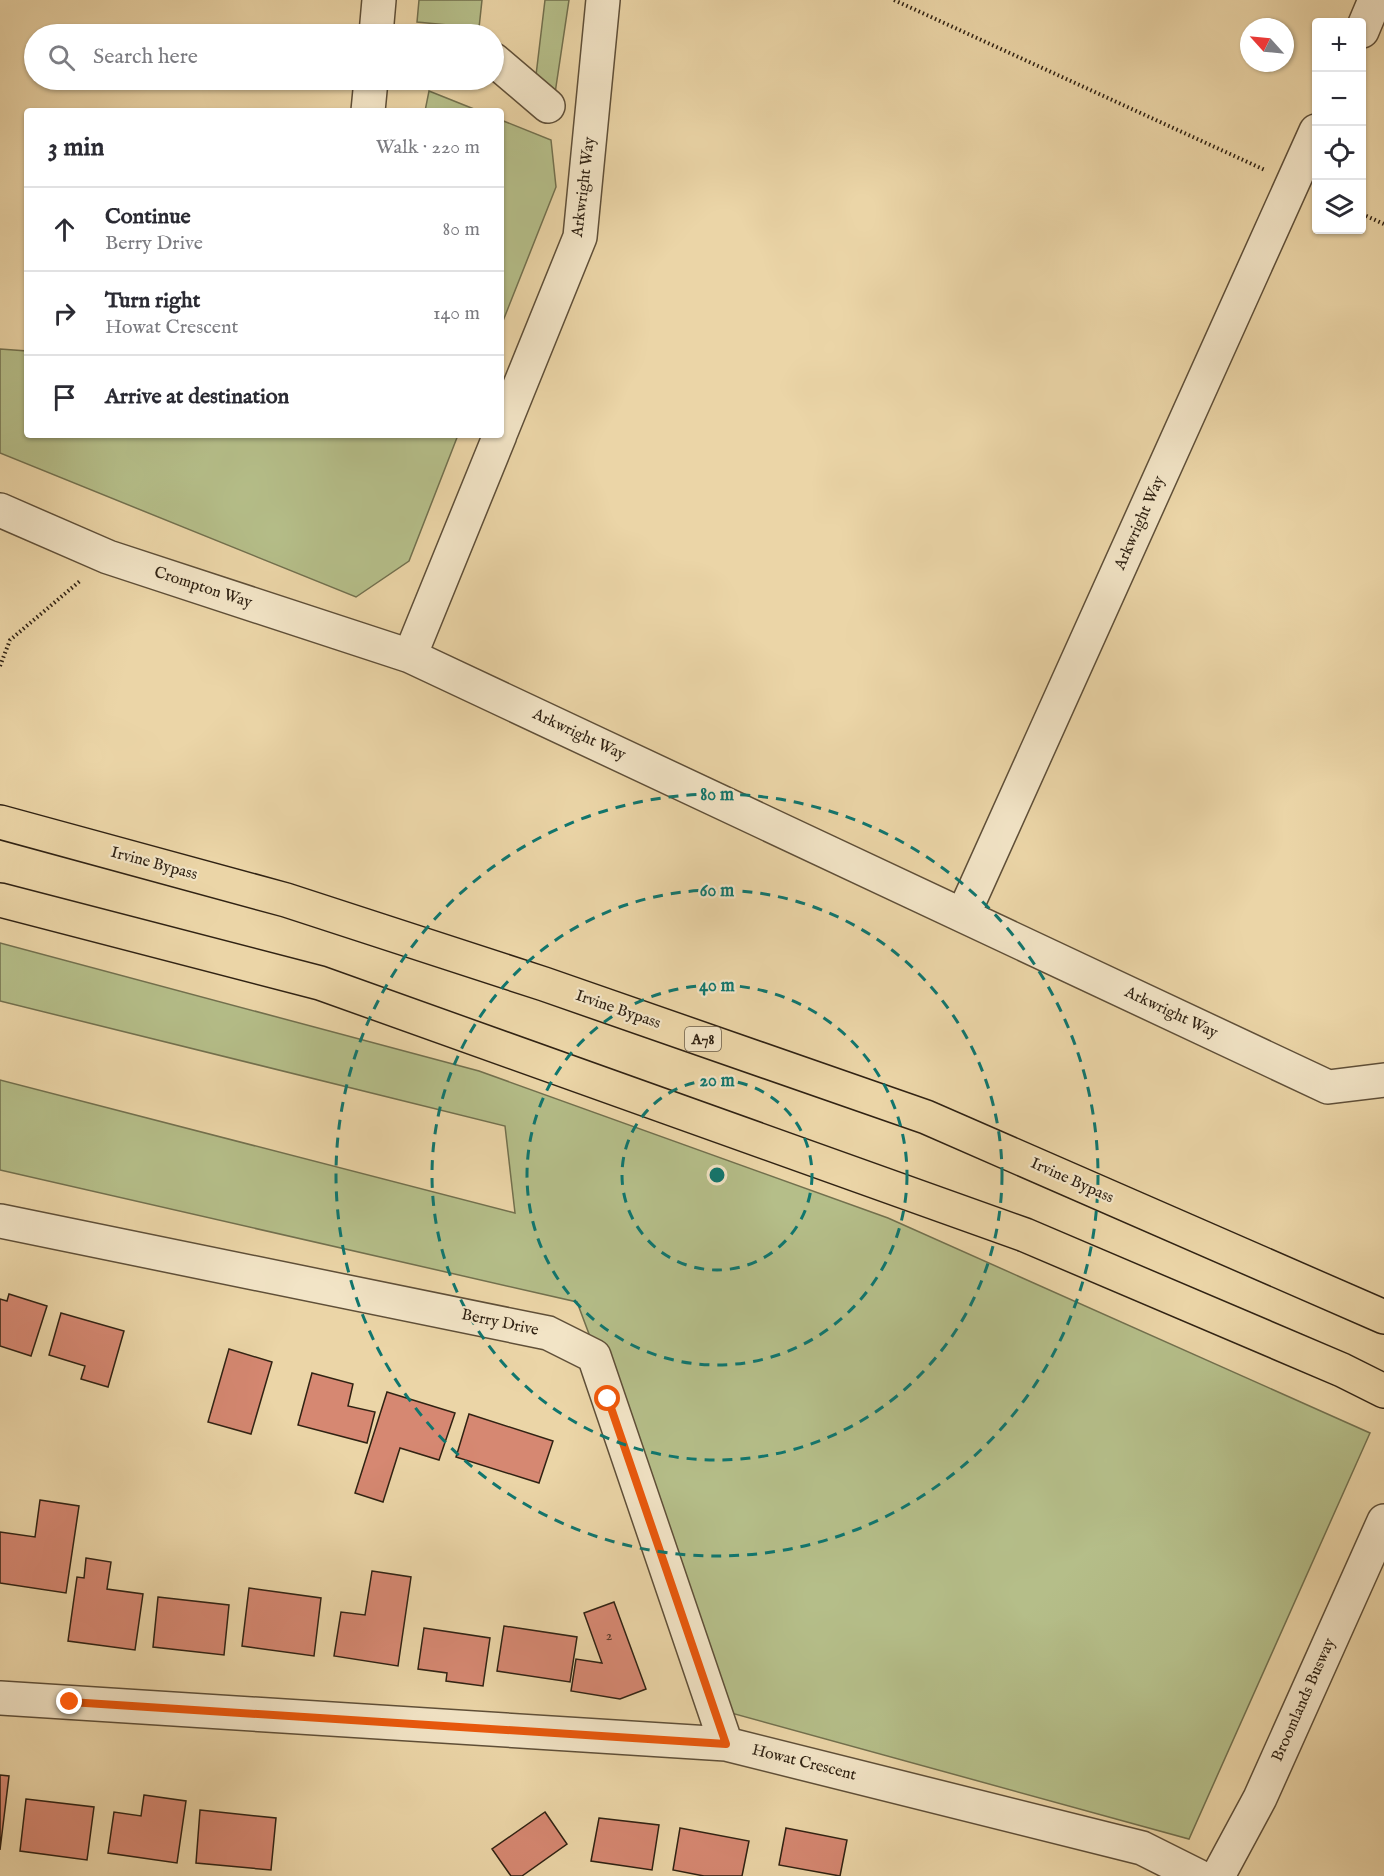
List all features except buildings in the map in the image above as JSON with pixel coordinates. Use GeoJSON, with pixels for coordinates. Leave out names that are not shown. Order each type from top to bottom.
{"type":"FeatureCollection","features":[{"type":"Feature","properties":{"kind":"highway","name":"Irvine Bypass"},"geometry":{"type":"LineString","coordinates":[[0,822],[286,900],[544,984],[926,1117],[1384,1317]]}},
{"type":"Feature","properties":{"kind":"highway"},"geometry":{"type":"LineString","coordinates":[[0,900],[331,987],[1025,1235],[1342,1370],[1384,1391]]}},
{"type":"Feature","properties":{"kind":"street"},"geometry":{"type":"LineString","coordinates":[[377,24],[379,0]]}},
{"type":"Feature","properties":{"kind":"street","name":"Arkwright Way"},"geometry":{"type":"LineString","coordinates":[[504,424],[580,237],[603,0]]}},
{"type":"Feature","properties":{"kind":"street"},"geometry":{"type":"LineString","coordinates":[[1366,21],[1375,0]]}},
{"type":"Feature","properties":{"kind":"street"},"geometry":{"type":"LineString","coordinates":[[504,69],[548,106]]}},
{"type":"Feature","properties":{"kind":"street"},"geometry":{"type":"LineString","coordinates":[[369,108],[370,90]]}},
{"type":"Feature","properties":{"kind":"street","name":"Arkwright Way"},"geometry":{"type":"LineString","coordinates":[[963,915],[1312,142]]}},
{"type":"Feature","properties":{"kind":"street","name":"Arkwright Way"},"geometry":{"type":"LineString","coordinates":[[498,438],[410,656],[1329,1087],[1384,1080]]}},
{"type":"Feature","properties":{"kind":"street","name":"Crompton Way"},"geometry":{"type":"LineString","coordinates":[[0,510],[108,557],[410,656]]}},
{"type":"Feature","properties":{"kind":"street","name":"Berry Drive"},"geometry":{"type":"LineString","coordinates":[[0,1221],[548,1333],[594,1356],[726,1744]]}},
{"type":"Feature","properties":{"kind":"street","name":"Broomlands Busway"},"geometry":{"type":"LineString","coordinates":[[1218,1876],[1260,1798],[1384,1521]]}},
{"type":"Feature","properties":{"kind":"street","name":"Howat Crescent"},"geometry":{"type":"LineString","coordinates":[[0,1698],[726,1744],[1142,1848],[1198,1876]]}},
{"type":"Feature","properties":{"kind":"path"},"geometry":{"type":"LineString","coordinates":[[894,0],[1293,183]]}},
{"type":"Feature","properties":{"kind":"path"},"geometry":{"type":"LineString","coordinates":[[1366,216],[1384,224]]}},
{"type":"Feature","properties":{"kind":"path"},"geometry":{"type":"LineString","coordinates":[[0,666],[10,640],[108,557]]}},
{"type":"Feature","properties":{"kind":"green space"},"geometry":{"type":"Polygon","coordinates":[[[419,0],[482,0],[479,24],[417,22],[419,0]]]}},
{"type":"Feature","properties":{"kind":"green space"},"geometry":{"type":"Polygon","coordinates":[[[545,0],[569,0],[554,100],[534,92],[545,0]]]}},
{"type":"Feature","properties":{"kind":"green space"},"geometry":{"type":"Polygon","coordinates":[[[429,91],[472,108],[426,108],[429,91]]]}},
{"type":"Feature","properties":{"kind":"green space"},"geometry":{"type":"Polygon","coordinates":[[[504,121],[551,140],[556,187],[504,318],[504,121]]]}},
{"type":"Feature","properties":{"kind":"green space"},"geometry":{"type":"Polygon","coordinates":[[[0,349],[24,351],[24,438],[457,438],[409,561],[356,597],[0,453],[0,349]]]}},
{"type":"Feature","properties":{"kind":"green space"},"geometry":{"type":"Polygon","coordinates":[[[0,943],[479,1071],[888,1218],[1370,1433],[1189,1839],[731,1713],[577,1302],[0,1170],[0,1080],[515,1213],[505,1126],[0,1001],[0,943]]]}},
{"type":"Feature","properties":{"kind":"route"},"geometry":{"type":"LineString","coordinates":[[70,1702],[726,1744],[608,1399]]}}]}
